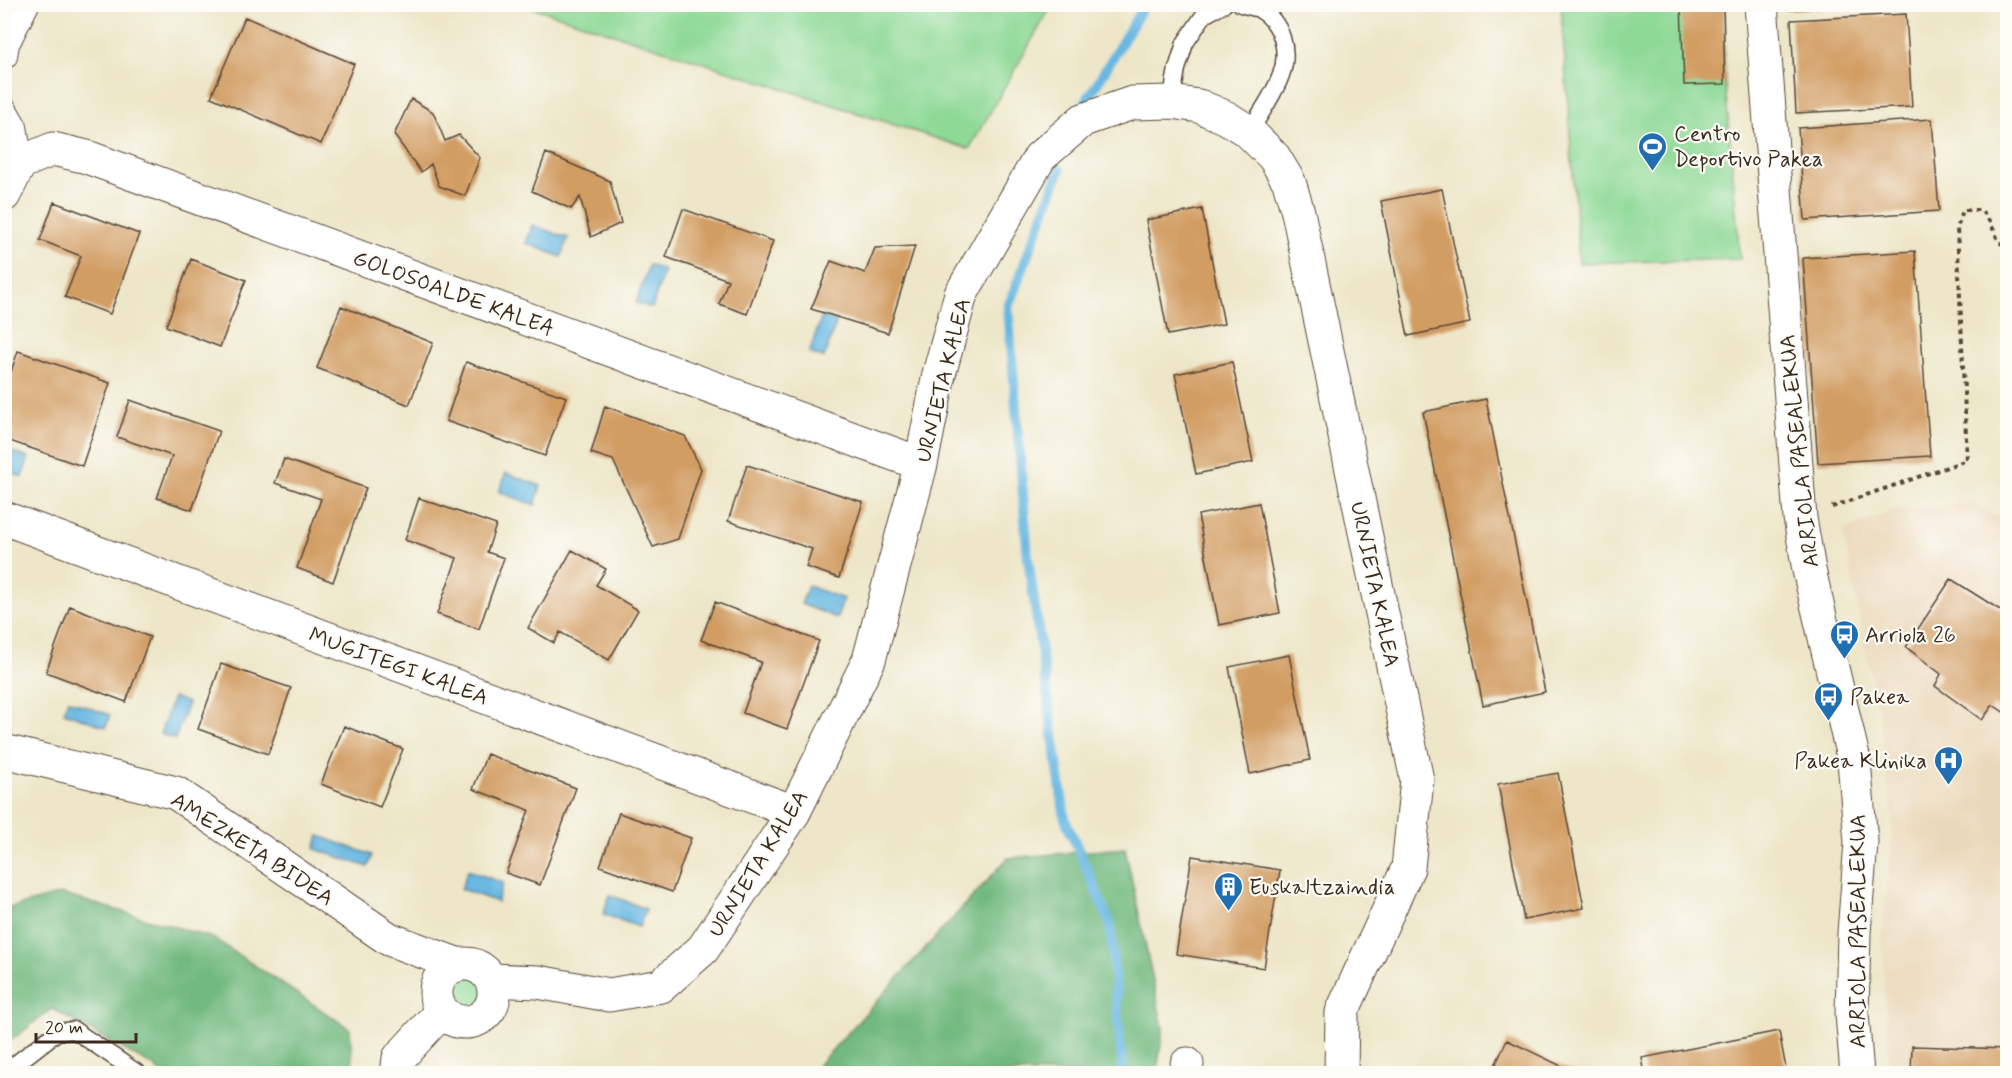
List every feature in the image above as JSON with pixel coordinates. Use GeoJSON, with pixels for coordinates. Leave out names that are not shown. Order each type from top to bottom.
{"type":"FeatureCollection","features":[{"type":"Feature","properties":{"kind":"street"},"geometry":{"type":"LineString","coordinates":[[4,56],[6,44],[27,4]]}},
{"type":"Feature","properties":{"kind":"street","name":"ARRIOLA PASEALEKUA"},"geometry":{"type":"LineString","coordinates":[[1761,4],[1800,518],[1812,582],[1854,761],[1861,842],[1854,933],[1852,1014],[1857,1074]]}},
{"type":"Feature","properties":{"kind":"street","name":"URNIETA KALEA"},"geometry":{"type":"LineString","coordinates":[[492,980],[538,982],[609,995],[661,986],[703,949],[794,812],[869,660],[921,464],[939,374],[961,294],[1040,158],[1083,120],[1132,103],[1171,102],[1199,106],[1227,118],[1249,132],[1274,157],[1289,182],[1298,212],[1417,780],[1408,868],[1342,1012],[1341,1074]]}},
{"type":"Feature","properties":{"kind":"street"},"geometry":{"type":"LineString","coordinates":[[4,110],[14,127],[20,163],[4,195]]}},
{"type":"Feature","properties":{"kind":"street","name":"GOLOSOALDE KALEA"},"geometry":{"type":"LineString","coordinates":[[20,163],[53,149],[87,157],[921,464]]}},
{"type":"Feature","properties":{"kind":"street","name":"MUGITEGI KALEA"},"geometry":{"type":"LineString","coordinates":[[4,518],[794,812]]}},
{"type":"Feature","properties":{"kind":"street","name":"AMEZKETA BIDEA"},"geometry":{"type":"LineString","coordinates":[[4,751],[176,793],[389,939],[456,964],[471,964],[480,968],[492,980]]}},
{"type":"Feature","properties":{"kind":"street"},"geometry":{"type":"LineString","coordinates":[[456,964],[447,969],[437,982],[435,992],[441,1012],[459,1022],[479,1019],[487,1012],[494,997],[492,980]]}},
{"type":"Feature","properties":{"kind":"street"},"geometry":{"type":"LineString","coordinates":[[397,1074],[399,1058],[441,1012]]}},
{"type":"Feature","properties":{"kind":"lane"},"geometry":{"type":"LineString","coordinates":[[1171,102],[1185,43],[1204,15],[1224,4]]}},
{"type":"Feature","properties":{"kind":"lane"},"geometry":{"type":"LineString","coordinates":[[1241,4],[1258,9],[1275,22],[1285,44],[1282,73],[1249,132]]}},
{"type":"Feature","properties":{"kind":"lane"},"geometry":{"type":"LineString","coordinates":[[4,1073],[57,1032],[74,1030],[139,1074]]}},
{"type":"Feature","properties":{"kind":"path"},"geometry":{"type":"LineString","coordinates":[[1800,518],[1967,460],[1957,228],[1963,210],[1981,210],[1990,222],[1998,242],[2007,247]]}},
{"type":"Feature","properties":{"kind":"shaded area","name":"Pakea Klinika"},"geometry":{"type":"Polygon","coordinates":[[[1971,503],[2007,522],[2007,1073],[1889,1073],[1882,937],[1893,820],[1879,715],[1843,532],[1894,510],[1971,503]]]}},
{"type":"Feature","properties":{"kind":"green space"},"geometry":{"type":"Polygon","coordinates":[[[525,5],[1052,5],[969,149],[525,5]]]}},
{"type":"Feature","properties":{"kind":"green space","name":"Centro Deportivo Pakea"},"geometry":{"type":"Polygon","coordinates":[[[1561,5],[1723,5],[1725,84],[1740,259],[1579,263],[1561,5]]]}},
{"type":"Feature","properties":{"kind":"green space"},"geometry":{"type":"Polygon","coordinates":[[[1125,848],[1163,1028],[1157,1073],[811,1073],[1008,858],[1125,848]]]}},
{"type":"Feature","properties":{"kind":"green space"},"geometry":{"type":"Polygon","coordinates":[[[61,894],[213,938],[350,1029],[353,1073],[160,1073],[155,1067],[52,1009],[5,1045],[5,909],[61,894]]]}},
{"type":"Feature","properties":{"kind":"green space"},"geometry":{"type":"Polygon","coordinates":[[[466,974],[474,975],[480,980],[485,986],[485,1002],[480,1008],[474,1013],[466,1014],[458,1013],[452,1008],[447,1002],[446,994],[447,986],[452,980],[458,975],[466,974]]]}},
{"type":"Feature","properties":{"kind":"water"},"geometry":{"type":"Polygon","coordinates":[[[532,225],[568,238],[561,257],[526,243],[532,225]]]}},
{"type":"Feature","properties":{"kind":"water"},"geometry":{"type":"Polygon","coordinates":[[[649,265],[664,271],[652,308],[636,303],[649,265]]]}},
{"type":"Feature","properties":{"kind":"water"},"geometry":{"type":"Polygon","coordinates":[[[822,316],[837,321],[824,358],[809,353],[822,316]]]}},
{"type":"Feature","properties":{"kind":"water"},"geometry":{"type":"Polygon","coordinates":[[[4,449],[29,458],[22,477],[5,470],[4,449]]]}},
{"type":"Feature","properties":{"kind":"water"},"geometry":{"type":"Polygon","coordinates":[[[506,473],[541,486],[535,505],[499,492],[506,473]]]}},
{"type":"Feature","properties":{"kind":"water"},"geometry":{"type":"Polygon","coordinates":[[[808,586],[844,599],[837,618],[801,604],[808,586]]]}},
{"type":"Feature","properties":{"kind":"water"},"geometry":{"type":"Polygon","coordinates":[[[173,697],[188,703],[175,739],[160,734],[173,697]]]}},
{"type":"Feature","properties":{"kind":"water"},"geometry":{"type":"Polygon","coordinates":[[[68,700],[110,715],[106,727],[64,712],[68,700]]]}},
{"type":"Feature","properties":{"kind":"water"},"geometry":{"type":"Polygon","coordinates":[[[319,836],[372,855],[368,867],[315,849],[319,836]]]}},
{"type":"Feature","properties":{"kind":"water"},"geometry":{"type":"Polygon","coordinates":[[[468,870],[503,883],[497,902],[461,889],[468,870]]]}},
{"type":"Feature","properties":{"kind":"water"},"geometry":{"type":"Polygon","coordinates":[[[610,895],[646,909],[639,927],[603,914],[610,895]]]}},
{"type":"Feature","properties":{"kind":"building"},"geometry":{"type":"Polygon","coordinates":[[[1681,4],[1723,4],[1725,84],[1684,85],[1681,4]]]}},
{"type":"Feature","properties":{"kind":"building"},"geometry":{"type":"Polygon","coordinates":[[[1790,4],[1839,4],[1839,6],[1790,10],[1790,4]]]}},
{"type":"Feature","properties":{"kind":"building"},"geometry":{"type":"Polygon","coordinates":[[[1906,14],[1912,107],[1796,113],[1791,20],[1906,14]]]}},
{"type":"Feature","properties":{"kind":"building"},"geometry":{"type":"Polygon","coordinates":[[[245,17],[354,64],[321,144],[211,97],[245,17]]]}},
{"type":"Feature","properties":{"kind":"building"},"geometry":{"type":"Polygon","coordinates":[[[411,99],[433,112],[445,141],[459,135],[480,158],[465,196],[439,186],[431,164],[421,172],[394,135],[411,99]]]}},
{"type":"Feature","properties":{"kind":"building"},"geometry":{"type":"Polygon","coordinates":[[[1932,119],[1939,211],[1805,220],[1798,128],[1932,119]]]}},
{"type":"Feature","properties":{"kind":"building"},"geometry":{"type":"Polygon","coordinates":[[[546,153],[610,181],[621,223],[591,237],[580,197],[571,209],[532,191],[546,153]]]}},
{"type":"Feature","properties":{"kind":"building"},"geometry":{"type":"Polygon","coordinates":[[[1442,189],[1470,323],[1408,336],[1381,201],[1442,189]]]}},
{"type":"Feature","properties":{"kind":"building"},"geometry":{"type":"Polygon","coordinates":[[[54,202],[139,234],[110,314],[65,297],[81,256],[40,240],[54,202]]]}},
{"type":"Feature","properties":{"kind":"building"},"geometry":{"type":"Polygon","coordinates":[[[683,209],[773,241],[747,314],[719,304],[728,280],[666,257],[683,209]]]}},
{"type":"Feature","properties":{"kind":"building"},"geometry":{"type":"Polygon","coordinates":[[[1202,209],[1224,324],[1168,335],[1146,220],[1202,209]]]}},
{"type":"Feature","properties":{"kind":"building"},"geometry":{"type":"Polygon","coordinates":[[[915,246],[888,333],[811,309],[831,261],[865,273],[875,248],[915,246]]]}},
{"type":"Feature","properties":{"kind":"building"},"geometry":{"type":"Polygon","coordinates":[[[1915,251],[1930,456],[1818,463],[1803,258],[1915,251]]]}},
{"type":"Feature","properties":{"kind":"building"},"geometry":{"type":"Polygon","coordinates":[[[191,259],[246,280],[220,347],[166,326],[191,259]]]}},
{"type":"Feature","properties":{"kind":"building"},"geometry":{"type":"Polygon","coordinates":[[[341,306],[433,343],[409,405],[317,368],[341,306]]]}},
{"type":"Feature","properties":{"kind":"building"},"geometry":{"type":"Polygon","coordinates":[[[18,351],[110,383],[82,466],[4,439],[4,392],[18,351]]]}},
{"type":"Feature","properties":{"kind":"building"},"geometry":{"type":"Polygon","coordinates":[[[466,362],[566,397],[545,456],[446,421],[466,362]]]}},
{"type":"Feature","properties":{"kind":"building"},"geometry":{"type":"Polygon","coordinates":[[[1232,362],[1253,462],[1196,474],[1175,374],[1232,362]]]}},
{"type":"Feature","properties":{"kind":"building"},"geometry":{"type":"Polygon","coordinates":[[[1486,399],[1545,692],[1483,705],[1423,412],[1486,399]]]}},
{"type":"Feature","properties":{"kind":"building"},"geometry":{"type":"Polygon","coordinates":[[[130,400],[219,431],[192,510],[157,498],[172,456],[117,437],[130,400]]]}},
{"type":"Feature","properties":{"kind":"building"},"geometry":{"type":"Polygon","coordinates":[[[605,406],[685,436],[701,469],[678,539],[653,547],[613,460],[591,453],[605,406]]]}},
{"type":"Feature","properties":{"kind":"building"},"geometry":{"type":"Polygon","coordinates":[[[284,459],[366,488],[333,582],[297,568],[321,499],[275,483],[284,459]]]}},
{"type":"Feature","properties":{"kind":"building"},"geometry":{"type":"Polygon","coordinates":[[[747,465],[863,502],[839,578],[806,567],[812,549],[728,521],[747,465]]]}},
{"type":"Feature","properties":{"kind":"building"},"geometry":{"type":"Polygon","coordinates":[[[419,498],[496,525],[487,552],[504,558],[479,629],[437,614],[457,558],[405,540],[419,498]]]}},
{"type":"Feature","properties":{"kind":"building"},"geometry":{"type":"Polygon","coordinates":[[[1259,503],[1280,613],[1219,625],[1198,515],[1259,503]]]}},
{"type":"Feature","properties":{"kind":"building"},"geometry":{"type":"Polygon","coordinates":[[[572,550],[606,569],[596,585],[638,610],[609,660],[560,632],[554,643],[528,628],[572,550]]]}},
{"type":"Feature","properties":{"kind":"building"},"geometry":{"type":"Polygon","coordinates":[[[1951,579],[2008,615],[2008,715],[1993,705],[1982,720],[1935,686],[1941,674],[1906,647],[1951,579]]]}},
{"type":"Feature","properties":{"kind":"building"},"geometry":{"type":"Polygon","coordinates":[[[715,602],[819,641],[787,729],[743,713],[761,662],[701,640],[715,602]]]}},
{"type":"Feature","properties":{"kind":"building"},"geometry":{"type":"Polygon","coordinates":[[[70,606],[150,637],[126,702],[46,672],[70,606]]]}},
{"type":"Feature","properties":{"kind":"building"},"geometry":{"type":"Polygon","coordinates":[[[1289,655],[1310,760],[1250,774],[1229,667],[1289,655]]]}},
{"type":"Feature","properties":{"kind":"building"},"geometry":{"type":"Polygon","coordinates":[[[221,664],[291,688],[268,754],[198,729],[221,664]]]}},
{"type":"Feature","properties":{"kind":"building"},"geometry":{"type":"Polygon","coordinates":[[[344,726],[403,749],[380,807],[321,784],[344,726]]]}},
{"type":"Feature","properties":{"kind":"building"},"geometry":{"type":"Polygon","coordinates":[[[487,754],[576,788],[540,885],[506,873],[529,810],[473,789],[487,754]]]}},
{"type":"Feature","properties":{"kind":"building"},"geometry":{"type":"Polygon","coordinates":[[[1558,773],[1584,908],[1524,920],[1498,784],[1558,773]]]}},
{"type":"Feature","properties":{"kind":"building"},"geometry":{"type":"Polygon","coordinates":[[[619,813],[691,838],[672,892],[600,866],[619,813]]]}},
{"type":"Feature","properties":{"kind":"building","name":"Euskaltzaindia"},"geometry":{"type":"Polygon","coordinates":[[[1192,856],[1280,870],[1264,968],[1176,954],[1192,856]]]}},
{"type":"Feature","properties":{"kind":"building"},"geometry":{"type":"Polygon","coordinates":[[[1779,1031],[1787,1074],[1645,1074],[1642,1058],[1779,1031]]]}},
{"type":"Feature","properties":{"kind":"building"},"geometry":{"type":"Polygon","coordinates":[[[1507,1040],[1578,1074],[1491,1074],[1507,1040]]]}},
{"type":"Feature","properties":{"kind":"building"},"geometry":{"type":"Polygon","coordinates":[[[1912,1046],[2008,1049],[2008,1074],[1911,1074],[1912,1046]]]}},
{"type":"Feature","properties":{"kind":"waterway"},"geometry":{"type":"LineString","coordinates":[[1084,105],[1145,4]]}},
{"type":"Feature","properties":{"kind":"waterway"},"geometry":{"type":"LineString","coordinates":[[1060,170],[1008,307],[1028,558],[1065,819],[1110,923],[1122,1066],[1119,1074]]}},
{"type":"Feature","properties":{"kind":"place","name":"Centro Deportivo Pakea"},"geometry":{"type":"Point","coordinates":[1653,172]}},
{"type":"Feature","properties":{"kind":"place","name":"Arriola 26"},"geometry":{"type":"Point","coordinates":[1844,660]}},
{"type":"Feature","properties":{"kind":"place","name":"Pakea"},"geometry":{"type":"Point","coordinates":[1829,722]}},
{"type":"Feature","properties":{"kind":"place","name":"Pakea Klinika"},"geometry":{"type":"Point","coordinates":[1948,786]}},
{"type":"Feature","properties":{"kind":"place","name":"Euskaltzaindia"},"geometry":{"type":"Point","coordinates":[1228,912]}}]}
